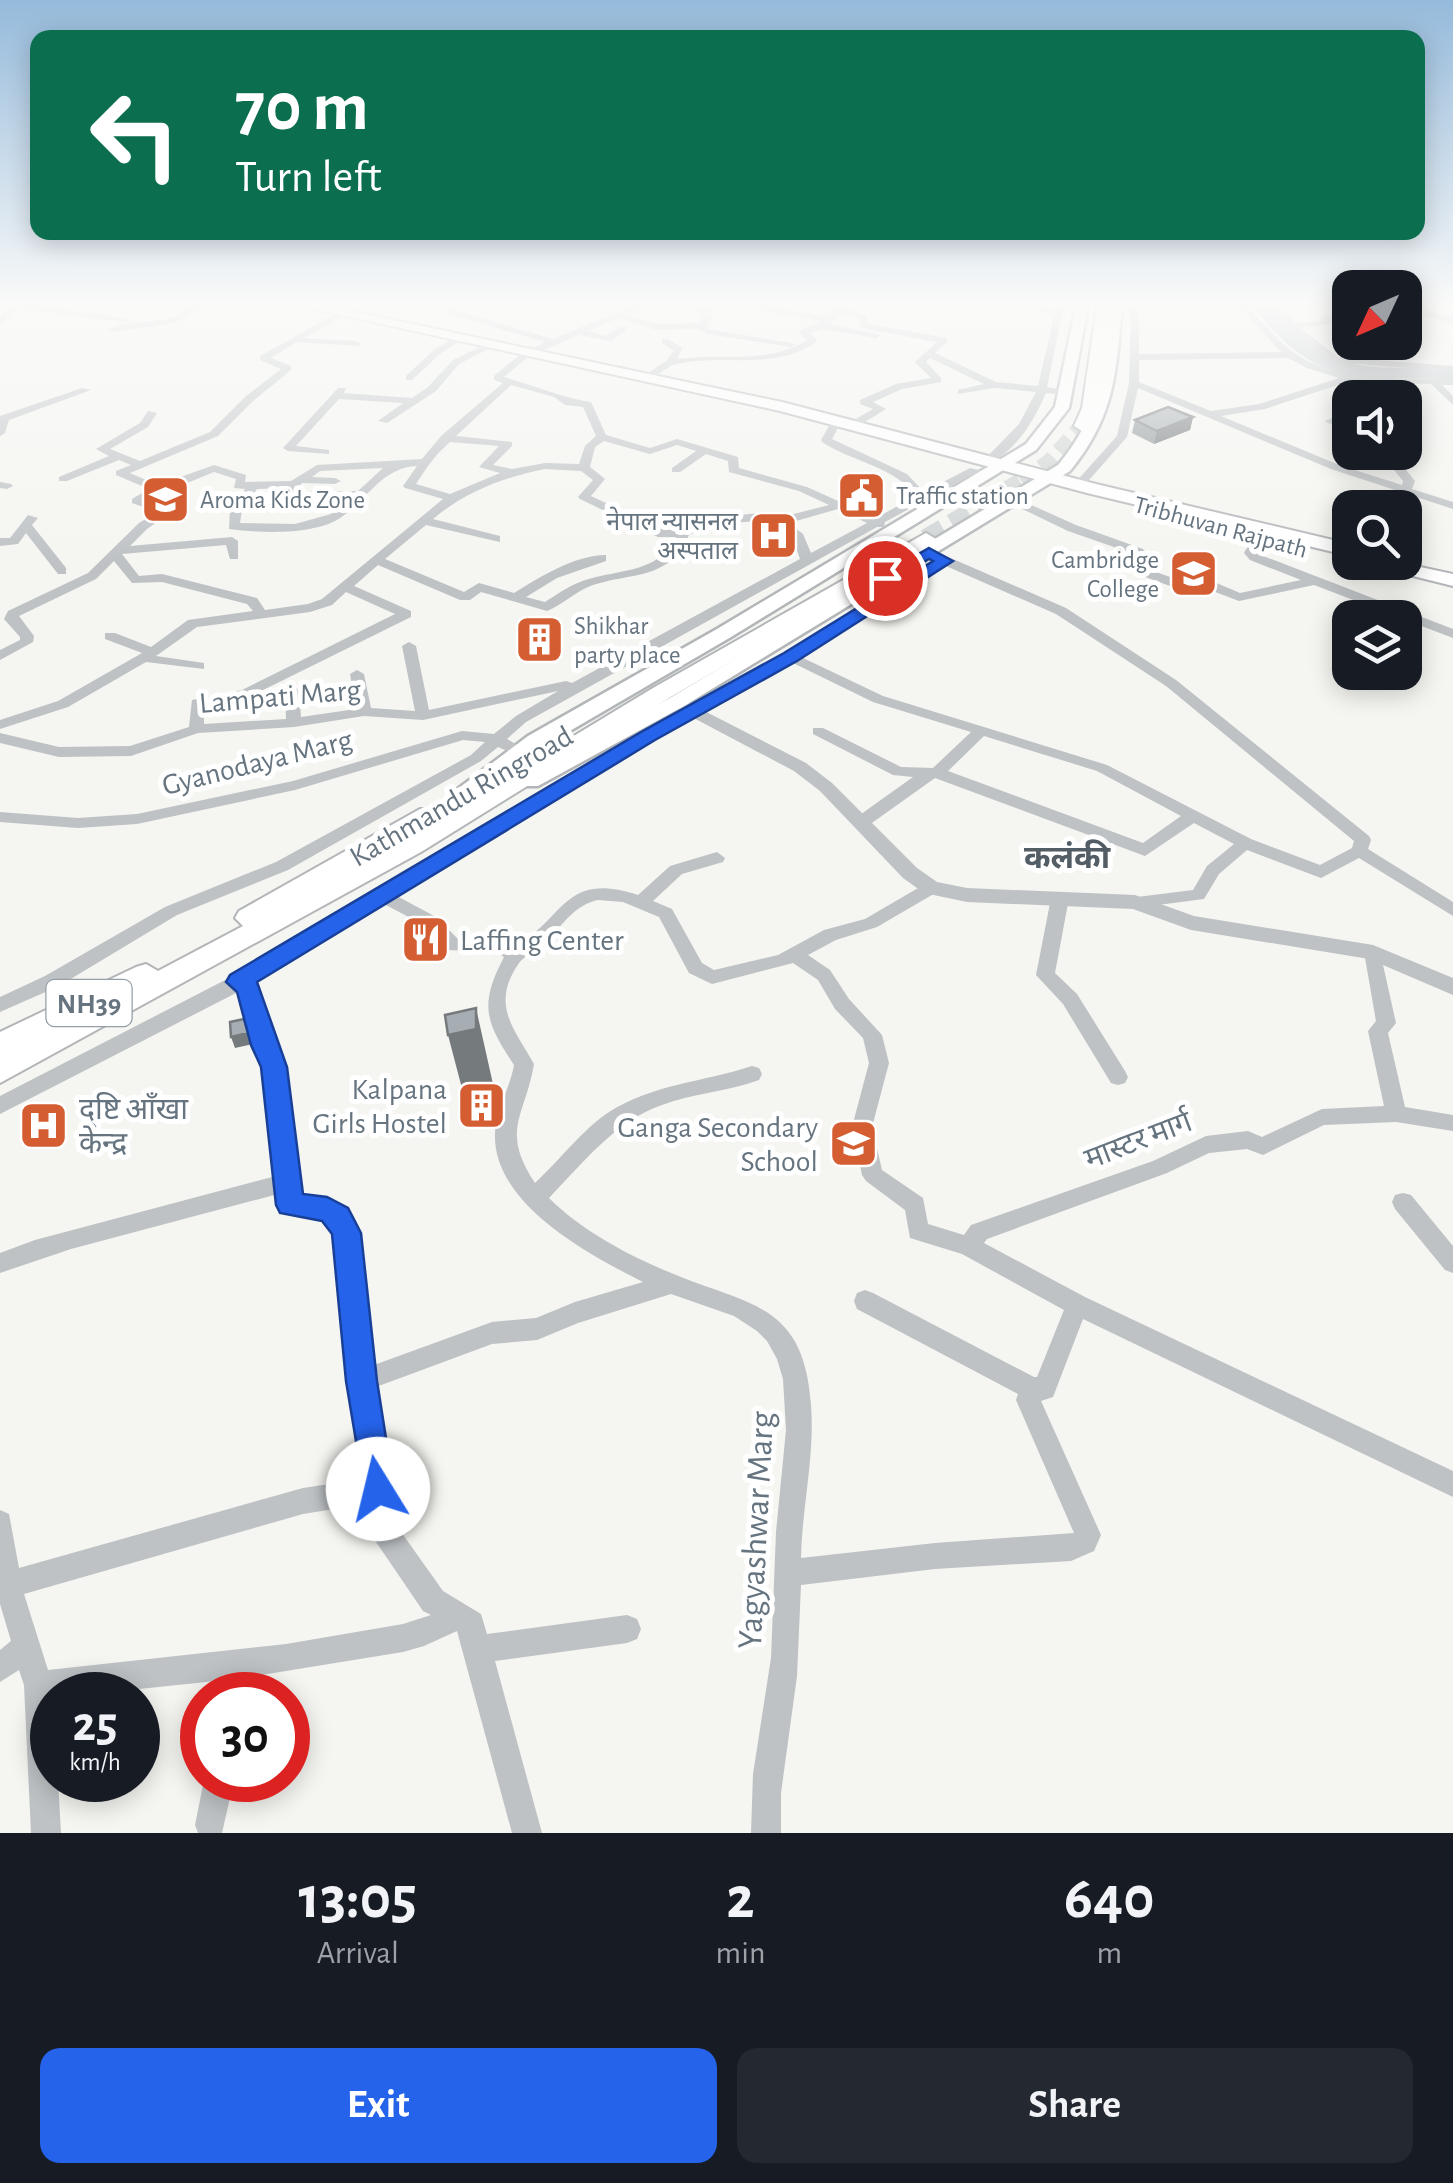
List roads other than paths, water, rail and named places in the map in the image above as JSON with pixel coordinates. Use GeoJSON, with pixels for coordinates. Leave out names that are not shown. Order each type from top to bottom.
{"type":"FeatureCollection","features":[{"type":"Feature","properties":{"kind":"highway"},"geometry":{"type":"LineString","coordinates":[[702,392],[845,423],[995,467],[1051,478]]}},
{"type":"Feature","properties":{"kind":"highway"},"geometry":{"type":"LineString","coordinates":[[1083,392],[1076,425],[1090,408],[1092,392]]}},
{"type":"Feature","properties":{"kind":"highway","name":"Tribhuvan Rajpath"},"geometry":{"type":"LineString","coordinates":[[1051,478],[1140,506],[1332,547]]}},
{"type":"Feature","properties":{"kind":"highway","name":"Tribhuvan Rajpath"},"geometry":{"type":"LineString","coordinates":[[1262,533],[1332,554]]}},
{"type":"Feature","properties":{"kind":"highway","name":"Kathmandu Ringroad"},"geometry":{"type":"LineString","coordinates":[[0,1046],[178,959],[466,804],[922,544]]}},
{"type":"Feature","properties":{"kind":"highway"},"geometry":{"type":"LineString","coordinates":[[1422,566],[1453,572]]}},
{"type":"Feature","properties":{"kind":"highway"},"geometry":{"type":"LineString","coordinates":[[1422,574],[1453,580]]}},
{"type":"Feature","properties":{"kind":"highway","name":"Kathmandu Ringroad"},"geometry":{"type":"LineString","coordinates":[[0,1071],[302,910],[466,804]]}},
{"type":"Feature","properties":{"kind":"main road"},"geometry":{"type":"LineString","coordinates":[[466,804],[684,707],[922,544],[995,467],[1044,433],[1062,408],[1067,392]]}},
{"type":"Feature","properties":{"kind":"main road"},"geometry":{"type":"LineString","coordinates":[[466,804],[521,752],[625,686],[724,633],[1014,501],[1051,478],[1089,442],[1106,392]]}},
{"type":"Feature","properties":{"kind":"street"},"geometry":{"type":"LineString","coordinates":[[0,433],[4,418],[81,392]]}},
{"type":"Feature","properties":{"kind":"street"},"geometry":{"type":"LineString","coordinates":[[158,489],[120,475],[220,430],[258,392]]}},
{"type":"Feature","properties":{"kind":"street"},"geometry":{"type":"LineString","coordinates":[[383,421],[428,392]]}},
{"type":"Feature","properties":{"kind":"street"},"geometry":{"type":"LineString","coordinates":[[451,498],[410,486],[445,438],[499,392]]}},
{"type":"Feature","properties":{"kind":"street"},"geometry":{"type":"LineString","coordinates":[[546,392],[558,394],[569,403],[587,404],[602,437],[650,451]]}},
{"type":"Feature","properties":{"kind":"street"},"geometry":{"type":"LineString","coordinates":[[888,392],[864,402],[881,409],[845,423],[826,440],[840,451],[913,480],[922,497]]}},
{"type":"Feature","properties":{"kind":"street"},"geometry":{"type":"LineString","coordinates":[[0,1005],[52,982],[172,910],[282,866],[476,758],[521,719],[922,497],[970,472],[995,467],[1022,431],[1043,392]]}},
{"type":"Feature","properties":{"kind":"street"},"geometry":{"type":"LineString","coordinates":[[1062,392],[1067,392]]}},
{"type":"Feature","properties":{"kind":"street"},"geometry":{"type":"LineString","coordinates":[[1086,488],[1122,437],[1132,392]]}},
{"type":"Feature","properties":{"kind":"street"},"geometry":{"type":"LineString","coordinates":[[1155,392],[1402,490]]}},
{"type":"Feature","properties":{"kind":"street"},"geometry":{"type":"LineString","coordinates":[[1209,414],[1261,407],[1314,392]]}},
{"type":"Feature","properties":{"kind":"street"},"geometry":{"type":"LineString","coordinates":[[325,452],[288,448],[340,393],[414,401]]}},
{"type":"Feature","properties":{"kind":"street"},"geometry":{"type":"LineString","coordinates":[[142,465],[101,449],[144,425],[152,413]]}},
{"type":"Feature","properties":{"kind":"street"},"geometry":{"type":"LineString","coordinates":[[513,472],[485,467],[508,444],[518,427]]}},
{"type":"Feature","properties":{"kind":"street"},"geometry":{"type":"LineString","coordinates":[[584,468],[590,446],[602,437]]}},
{"type":"Feature","properties":{"kind":"street"},"geometry":{"type":"LineString","coordinates":[[445,438],[508,444]]}},
{"type":"Feature","properties":{"kind":"street"},"geometry":{"type":"LineString","coordinates":[[635,464],[650,451],[678,442],[734,459],[733,470],[803,489],[1061,612],[1171,683],[1362,840],[1360,851]]}},
{"type":"Feature","properties":{"kind":"street"},"geometry":{"type":"LineString","coordinates":[[676,470],[704,450]]}},
{"type":"Feature","properties":{"kind":"street"},"geometry":{"type":"LineString","coordinates":[[62,479],[119,456]]}},
{"type":"Feature","properties":{"kind":"street"},"geometry":{"type":"LineString","coordinates":[[358,494],[288,494],[318,468],[428,462]]}},
{"type":"Feature","properties":{"kind":"street"},"geometry":{"type":"LineString","coordinates":[[233,526],[295,528],[341,514],[395,463]]}},
{"type":"Feature","properties":{"kind":"street"},"geometry":{"type":"LineString","coordinates":[[0,724],[63,704],[149,655],[193,623],[310,608],[348,588],[451,498],[513,472],[545,466],[584,468],[599,479],[584,497],[662,534],[684,533],[716,521],[773,516],[799,537],[808,560]]}},
{"type":"Feature","properties":{"kind":"street"},"geometry":{"type":"LineString","coordinates":[[0,656],[26,642],[27,636],[11,619],[13,614],[92,576],[143,526],[166,512],[136,501],[158,489],[214,468],[242,477],[238,486],[335,480]]}},
{"type":"Feature","properties":{"kind":"street"},"geometry":{"type":"LineString","coordinates":[[234,556],[236,510],[253,486]]}},
{"type":"Feature","properties":{"kind":"street"},"geometry":{"type":"LineString","coordinates":[[1422,496],[1453,506]]}},
{"type":"Feature","properties":{"kind":"street"},"geometry":{"type":"LineString","coordinates":[[1014,501],[1072,528],[1139,552],[1128,566],[1190,588],[1202,582],[1239,598],[1266,588],[1318,580]]}},
{"type":"Feature","properties":{"kind":"street"},"geometry":{"type":"LineString","coordinates":[[781,521],[838,506]]}},
{"type":"Feature","properties":{"kind":"street"},"geometry":{"type":"LineString","coordinates":[[422,520],[496,539]]}},
{"type":"Feature","properties":{"kind":"street"},"geometry":{"type":"LineString","coordinates":[[0,542],[14,541],[30,522],[62,571]]}},
{"type":"Feature","properties":{"kind":"street"},"geometry":{"type":"LineString","coordinates":[[379,562],[465,597],[479,587],[547,607],[589,583],[650,571],[667,560],[684,533]]}},
{"type":"Feature","properties":{"kind":"street"},"geometry":{"type":"LineString","coordinates":[[1262,533],[1251,556],[1453,634]]}},
{"type":"Feature","properties":{"kind":"street"},"geometry":{"type":"LineString","coordinates":[[116,553],[232,541]]}},
{"type":"Feature","properties":{"kind":"street"},"geometry":{"type":"LineString","coordinates":[[0,1106],[238,982],[684,707],[790,657],[922,544]]}},
{"type":"Feature","properties":{"kind":"street"},"geometry":{"type":"LineString","coordinates":[[116,553],[136,580],[162,578],[252,601],[261,613]]}},
{"type":"Feature","properties":{"kind":"street"},"geometry":{"type":"LineString","coordinates":[[518,596],[553,575],[602,558]]}},
{"type":"Feature","properties":{"kind":"street"},"geometry":{"type":"LineString","coordinates":[[196,729],[197,703],[246,693],[406,614],[348,588]]}},
{"type":"Feature","properties":{"kind":"street"},"geometry":{"type":"LineString","coordinates":[[110,636],[149,655],[199,666]]}},
{"type":"Feature","properties":{"kind":"street"},"geometry":{"type":"LineString","coordinates":[[409,646],[423,716]]}},
{"type":"Feature","properties":{"kind":"street"},"geometry":{"type":"LineString","coordinates":[[790,657],[878,699],[1102,768],[1245,843],[1321,872],[1360,851]]}},
{"type":"Feature","properties":{"kind":"street"},"geometry":{"type":"LineString","coordinates":[[357,674],[364,712]]}},
{"type":"Feature","properties":{"kind":"street","name":"Lampati Marg"},"geometry":{"type":"LineString","coordinates":[[0,738],[59,752],[131,752],[196,729],[294,723],[364,712],[423,716],[596,679],[625,686]]}},
{"type":"Feature","properties":{"kind":"street"},"geometry":{"type":"LineString","coordinates":[[292,690],[294,723]]}},
{"type":"Feature","properties":{"kind":"street"},"geometry":{"type":"LineString","coordinates":[[684,707],[800,767],[862,821],[910,873],[931,888],[967,895],[1135,902],[1198,895],[1213,870],[1245,843]]}},
{"type":"Feature","properties":{"kind":"street"},"geometry":{"type":"LineString","coordinates":[[818,732],[898,772],[933,773],[1145,850],[1192,816]]}},
{"type":"Feature","properties":{"kind":"street"},"geometry":{"type":"LineString","coordinates":[[862,821],[933,773],[979,733]]}},
{"type":"Feature","properties":{"kind":"street","name":"Gyanodaya Marg"},"geometry":{"type":"LineString","coordinates":[[0,818],[78,824],[137,819],[296,784],[462,735],[494,739],[521,752]]}},
{"type":"Feature","properties":{"kind":"street"},"geometry":{"type":"LineString","coordinates":[[1360,851],[1453,910]]}},
{"type":"Feature","properties":{"kind":"street"},"geometry":{"type":"LineString","coordinates":[[640,903],[676,870],[717,858]]}},
{"type":"Feature","properties":{"kind":"street"},"geometry":{"type":"LineString","coordinates":[[382,896],[430,921],[452,946],[500,946],[514,955],[535,946],[573,902],[592,892],[608,891],[666,913],[702,974],[712,977],[783,960],[830,935],[872,923],[931,888]]}},
{"type":"Feature","properties":{"kind":"street"},"geometry":{"type":"LineString","coordinates":[[1060,898],[1045,975],[1070,999],[1118,1077]]}},
{"type":"Feature","properties":{"kind":"street"},"geometry":{"type":"LineString","coordinates":[[1135,902],[1191,923],[1373,952],[1453,987]]}},
{"type":"Feature","properties":{"kind":"street"},"geometry":{"type":"LineString","coordinates":[[1373,952],[1386,1023],[1378,1030],[1396,1114]]}},
{"type":"Feature","properties":{"kind":"street"},"geometry":{"type":"LineString","coordinates":[[794,954],[824,975],[842,1004],[872,1035],[880,1063],[862,1127],[873,1175],[914,1206],[918,1230],[968,1246],[1077,1305],[1453,1484]]}},
{"type":"Feature","properties":{"kind":"street","name":"Yagyashwar Marg"},"geometry":{"type":"LineString","coordinates":[[514,955],[492,1005],[494,1020],[524,1064],[506,1114],[506,1145],[512,1166],[536,1197],[582,1238],[672,1284],[757,1316],[774,1332],[788,1358],[798,1405],[783,1676],[764,1810],[766,1833]]}},
{"type":"Feature","properties":{"kind":"street"},"geometry":{"type":"LineString","coordinates":[[238,982],[248,987],[274,1067],[287,1182],[294,1208],[327,1209],[338,1216],[346,1233],[381,1526],[433,1601],[471,1624],[527,1833]]}},
{"type":"Feature","properties":{"kind":"street"},"geometry":{"type":"LineString","coordinates":[[536,1197],[613,1120],[628,1111],[660,1096],[725,1085],[752,1074]]}},
{"type":"Feature","properties":{"kind":"street","name":"मास्टर मार्ग"},"geometry":{"type":"LineString","coordinates":[[968,1246],[980,1232],[1160,1167],[1206,1144],[1248,1140],[1263,1146],[1322,1117],[1396,1114],[1453,1123]]}},
{"type":"Feature","properties":{"kind":"street"},"geometry":{"type":"LineString","coordinates":[[0,1263],[111,1226],[201,1208],[287,1182]]}},
{"type":"Feature","properties":{"kind":"street"},"geometry":{"type":"LineString","coordinates":[[1403,1202],[1453,1263]]}},
{"type":"Feature","properties":{"kind":"street"},"geometry":{"type":"LineString","coordinates":[[361,1381],[492,1333],[537,1330],[575,1313],[672,1284]]}},
{"type":"Feature","properties":{"kind":"street"},"geometry":{"type":"LineString","coordinates":[[865,1301],[1032,1389],[1044,1390],[1077,1305]]}},
{"type":"Feature","properties":{"kind":"street"},"geometry":{"type":"LineString","coordinates":[[788,1574],[935,1556],[1071,1548],[1085,1542],[1088,1535],[1028,1400],[1032,1389]]}},
{"type":"Feature","properties":{"kind":"street"},"geometry":{"type":"LineString","coordinates":[[8,1585],[303,1502],[378,1489]]}},
{"type":"Feature","properties":{"kind":"street"},"geometry":{"type":"LineString","coordinates":[[0,1524],[8,1585],[33,1672]]}},
{"type":"Feature","properties":{"kind":"street"},"geometry":{"type":"LineString","coordinates":[[160,1674],[243,1665],[412,1638],[440,1628],[455,1616]]}},
{"type":"Feature","properties":{"kind":"street"},"geometry":{"type":"LineString","coordinates":[[477,1649],[627,1630]]}},
{"type":"Feature","properties":{"kind":"street"},"geometry":{"type":"LineString","coordinates":[[0,1668],[24,1648]]}},
{"type":"Feature","properties":{"kind":"street"},"geometry":{"type":"LineString","coordinates":[[242,1672],[243,1665]]}},
{"type":"Feature","properties":{"kind":"street"},"geometry":{"type":"LineString","coordinates":[[44,1802],[46,1833]]}},
{"type":"Feature","properties":{"kind":"street"},"geometry":{"type":"LineString","coordinates":[[210,1825],[215,1802]]}},
{"type":"Feature","properties":{"kind":"tunnel"},"geometry":{"type":"LineString","coordinates":[[1022,482],[1050,461],[1082,426]]}},
{"type":"Feature","properties":{"kind":"tunnel"},"geometry":{"type":"LineString","coordinates":[[926,539],[1026,480]]}},
{"type":"Feature","properties":{"kind":"place","name":"Traffic station"},"geometry":{"type":"Point","coordinates":[861,495]}},
{"type":"Feature","properties":{"kind":"place","name":"Aroma Kids Zone"},"geometry":{"type":"Point","coordinates":[165,499]}},
{"type":"Feature","properties":{"kind":"place","name":"नेपाल न्यासनल अस्पताल"},"geometry":{"type":"Point","coordinates":[773,535]}},
{"type":"Feature","properties":{"kind":"place","name":"Cambridge College"},"geometry":{"type":"Point","coordinates":[1194,573]}},
{"type":"Feature","properties":{"kind":"place","name":"Shikhar party place"},"geometry":{"type":"Point","coordinates":[539,639]}},
{"type":"Feature","properties":{"kind":"place","name":"Laffing Center"},"geometry":{"type":"Point","coordinates":[425,940]}},
{"type":"Feature","properties":{"kind":"place","name":"Kalpana Girls Hostel"},"geometry":{"type":"Point","coordinates":[482,1106]}},
{"type":"Feature","properties":{"kind":"place","name":"द्ष्टि आँखा केन्द्र"},"geometry":{"type":"Point","coordinates":[44,1126]}},
{"type":"Feature","properties":{"kind":"place","name":"Ganga Secondary School"},"geometry":{"type":"Point","coordinates":[853,1144]}},
{"type":"Feature","properties":{"kind":"district","name":"कलंकी"},"geometry":{"type":"Point","coordinates":[1067,857]}}]}
